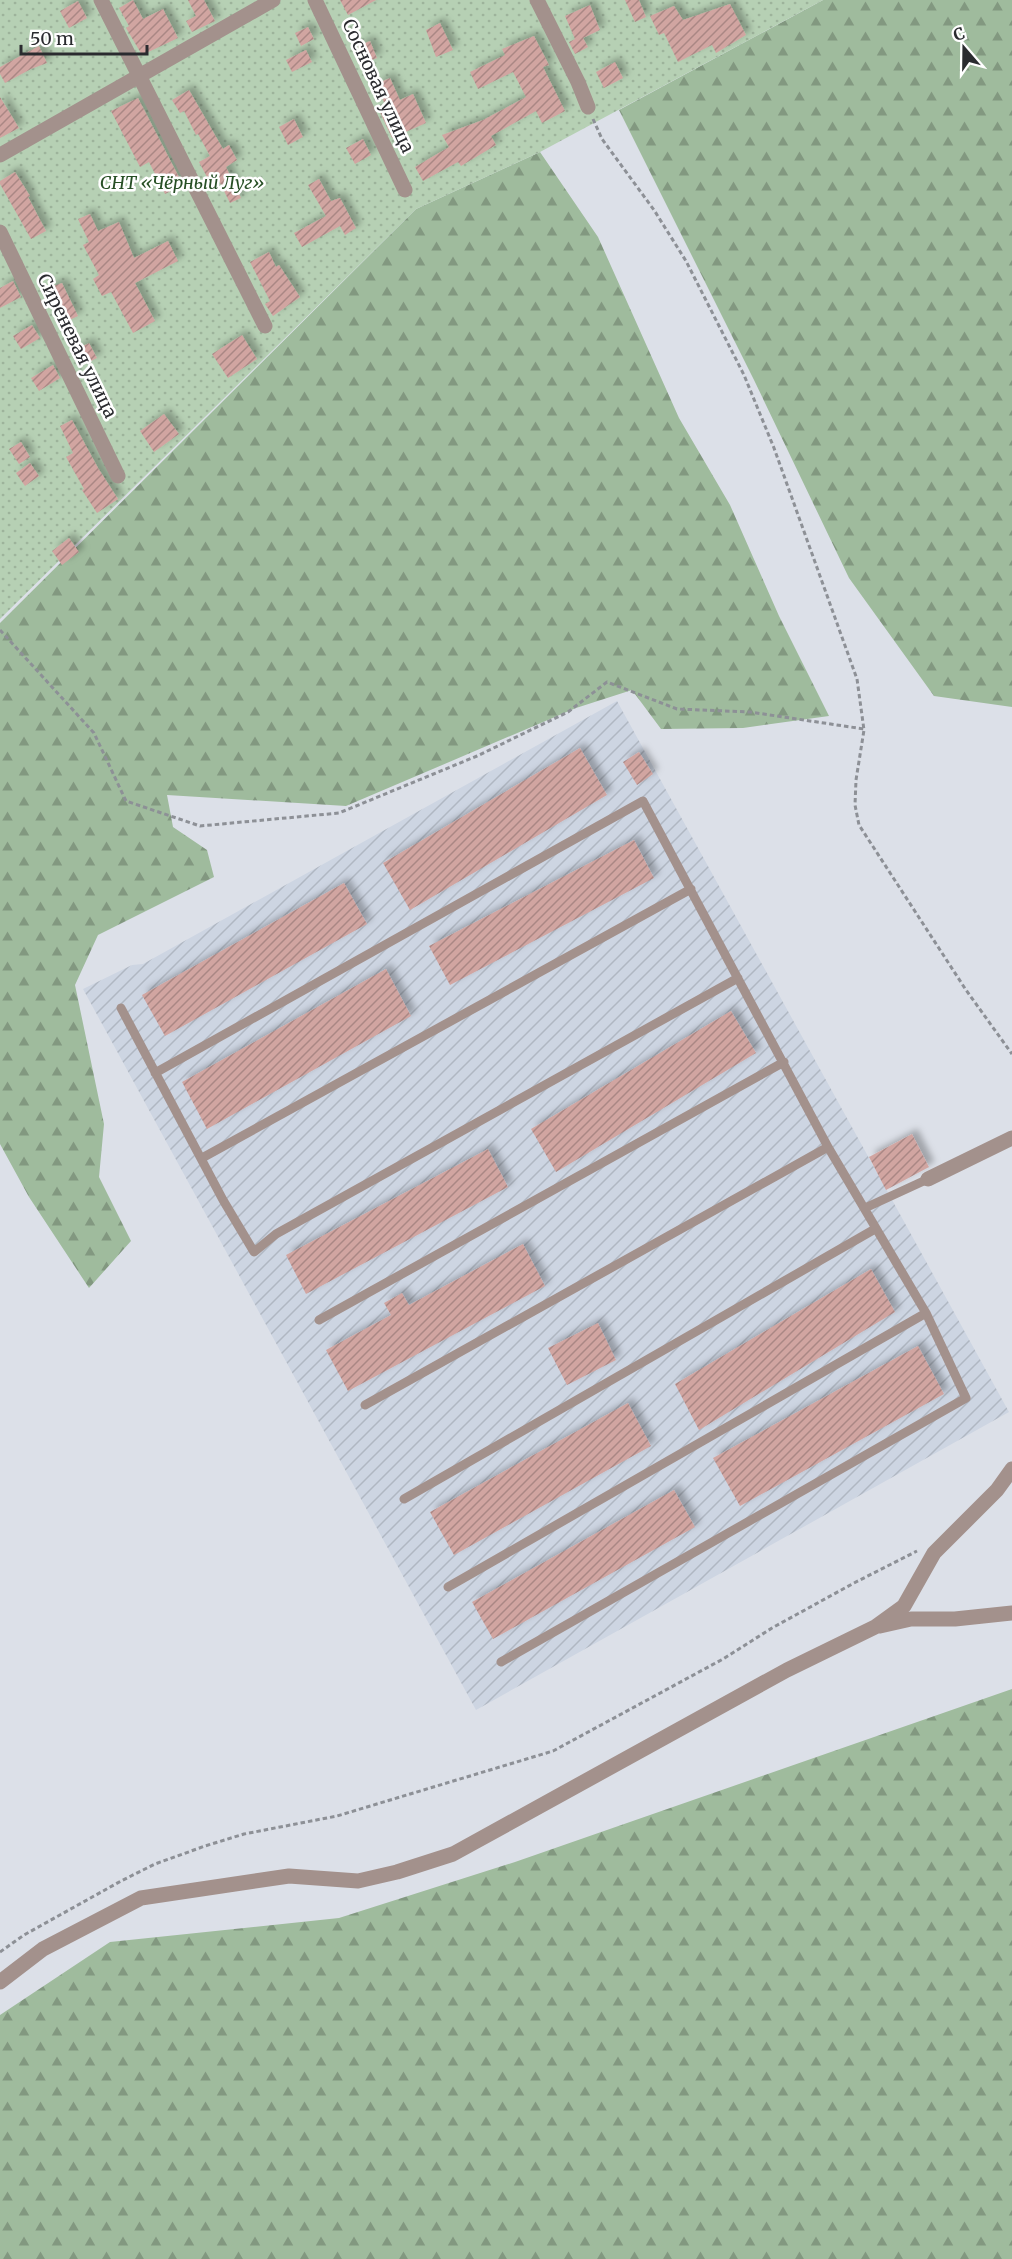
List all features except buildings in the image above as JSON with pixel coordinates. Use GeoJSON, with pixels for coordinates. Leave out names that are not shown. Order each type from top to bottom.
{"type":"FeatureCollection","features":[{"type":"Feature","properties":{"kind":"street"},"geometry":{"type":"LineString","coordinates":[[101,0],[266,326]]}},
{"type":"Feature","properties":{"kind":"street"},"geometry":{"type":"LineString","coordinates":[[0,155],[273,0]]}},
{"type":"Feature","properties":{"kind":"street","name":"Сосновая улица"},"geometry":{"type":"LineString","coordinates":[[315,0],[405,190]]}},
{"type":"Feature","properties":{"kind":"street"},"geometry":{"type":"LineString","coordinates":[[537,0],[588,107]]}},
{"type":"Feature","properties":{"kind":"street","name":"Сиреневая улица"},"geometry":{"type":"LineString","coordinates":[[0,232],[118,476]]}},
{"type":"Feature","properties":{"kind":"street"},"geometry":{"type":"LineString","coordinates":[[928,1179],[1012,1138]]}},
{"type":"Feature","properties":{"kind":"street"},"geometry":{"type":"LineString","coordinates":[[0,1982],[44,1948],[141,1898],[289,1876],[358,1881],[397,1872],[453,1854],[787,1670],[874,1627],[904,1606],[933,1553],[998,1490],[1012,1469]]}},
{"type":"Feature","properties":{"kind":"street"},"geometry":{"type":"LineString","coordinates":[[874,1627],[911,1619],[955,1619],[1012,1613]]}},
{"type":"Feature","properties":{"kind":"lane"},"geometry":{"type":"LineString","coordinates":[[155,1073],[643,801],[828,1147],[926,1313],[966,1398],[501,1662]]}},
{"type":"Feature","properties":{"kind":"lane"},"geometry":{"type":"LineString","coordinates":[[202,1158],[691,889]]}},
{"type":"Feature","properties":{"kind":"lane"},"geometry":{"type":"LineString","coordinates":[[121,1008],[223,1200],[254,1251],[276,1233],[738,978]]}},
{"type":"Feature","properties":{"kind":"lane"},"geometry":{"type":"LineString","coordinates":[[319,1320],[784,1062]]}},
{"type":"Feature","properties":{"kind":"lane"},"geometry":{"type":"LineString","coordinates":[[365,1405],[828,1147]]}},
{"type":"Feature","properties":{"kind":"lane"},"geometry":{"type":"LineString","coordinates":[[865,1208],[928,1179]]}},
{"type":"Feature","properties":{"kind":"lane"},"geometry":{"type":"LineString","coordinates":[[404,1499],[875,1229]]}},
{"type":"Feature","properties":{"kind":"lane"},"geometry":{"type":"LineString","coordinates":[[448,1587],[926,1313]]}},
{"type":"Feature","properties":{"kind":"path"},"geometry":{"type":"LineString","coordinates":[[588,107],[602,139],[654,210],[686,261],[744,375],[778,458],[857,679],[864,730],[855,796],[859,825],[960,980],[1012,1054]]}},
{"type":"Feature","properties":{"kind":"path"},"geometry":{"type":"LineString","coordinates":[[0,630],[94,733],[126,801],[200,826],[339,813],[477,756],[568,712],[607,682],[677,709],[750,712],[864,730]]}},
{"type":"Feature","properties":{"kind":"path"},"geometry":{"type":"LineString","coordinates":[[0,1952],[24,1935],[121,1881],[155,1864],[204,1846],[244,1834],[337,1815],[553,1751],[723,1659],[772,1628],[922,1548]]}},
{"type":"Feature","properties":{"kind":"shaded area"},"geometry":{"type":"Polygon","coordinates":[[[617,701],[1009,1412],[476,1710],[83,989],[132,965],[143,964],[617,701]]]}},
{"type":"Feature","properties":{"kind":"green space","name":"СНТ «Чёрный Луг»"},"geometry":{"type":"Polygon","coordinates":[[[0,0],[823,0],[540,152],[416,209],[0,619],[0,0]]]}},
{"type":"Feature","properties":{"kind":"green space"},"geometry":{"type":"Polygon","coordinates":[[[823,0],[1012,0],[1012,707],[934,696],[849,578],[754,380],[619,110],[823,0]]]}},
{"type":"Feature","properties":{"kind":"green space"},"geometry":{"type":"Polygon","coordinates":[[[540,152],[598,237],[679,418],[730,505],[779,616],[829,716],[743,728],[661,729],[632,690],[576,708],[346,806],[167,795],[173,827],[207,850],[214,877],[98,935],[75,985],[104,1124],[99,1177],[131,1241],[89,1288],[29,1197],[0,1144],[0,623],[416,209],[540,152]]]}},
{"type":"Feature","properties":{"kind":"green space"},"geometry":{"type":"Polygon","coordinates":[[[1012,1689],[1012,2259],[0,2259],[0,2015],[110,1942],[339,1918],[515,1862],[1012,1689]]]}}]}
